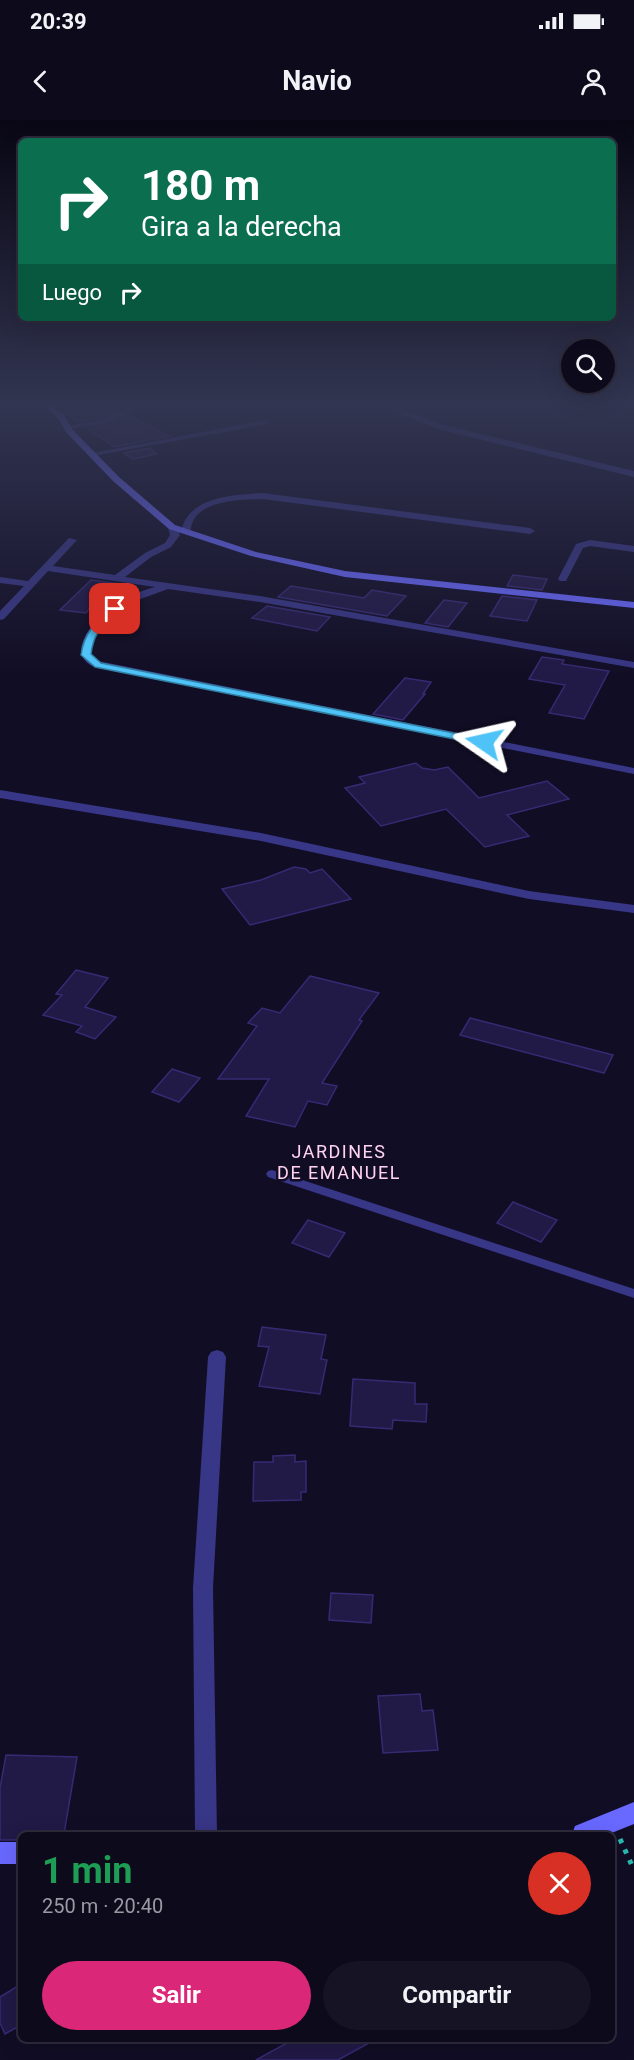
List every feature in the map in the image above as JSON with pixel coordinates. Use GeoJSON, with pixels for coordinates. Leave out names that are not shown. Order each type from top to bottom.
{"type":"FeatureCollection","features":[{"type":"Feature","properties":{"kind":"street"},"geometry":{"type":"LineString","coordinates":[[136,496],[172,527],[254,554],[345,574],[634,605]]}},
{"type":"Feature","properties":{"kind":"street"},"geometry":{"type":"LineString","coordinates":[[186,532],[189,516],[202,508],[237,498],[263,496],[530,531]]}},
{"type":"Feature","properties":{"kind":"street"},"geometry":{"type":"LineString","coordinates":[[116,579],[148,555],[168,545],[176,536],[172,527]]}},
{"type":"Feature","properties":{"kind":"street"},"geometry":{"type":"LineString","coordinates":[[0,617],[72,540]]}},
{"type":"Feature","properties":{"kind":"street"},"geometry":{"type":"LineString","coordinates":[[563,579],[579,546],[590,543],[634,549]]}},
{"type":"Feature","properties":{"kind":"street"},"geometry":{"type":"LineString","coordinates":[[45,568],[260,599],[634,665]]}},
{"type":"Feature","properties":{"kind":"street"},"geometry":{"type":"LineString","coordinates":[[0,580],[30,584]]}},
{"type":"Feature","properties":{"kind":"street"},"geometry":{"type":"LineString","coordinates":[[167,586],[139,596],[106,617],[88,640],[85,652],[88,658],[98,665],[110,668],[634,771]]}},
{"type":"Feature","properties":{"kind":"street"},"geometry":{"type":"LineString","coordinates":[[0,794],[261,837],[529,895],[634,909]]}},
{"type":"Feature","properties":{"kind":"street"},"geometry":{"type":"LineString","coordinates":[[206,1832],[203,1588],[217,1357]]}},
{"type":"Feature","properties":{"kind":"street"},"geometry":{"type":"LineString","coordinates":[[588,1832],[634,1813]]}},
{"type":"Feature","properties":{"kind":"street"},"geometry":{"type":"LineString","coordinates":[[0,1853],[18,1853]]}},
{"type":"Feature","properties":{"kind":"lane"},"geometry":{"type":"LineString","coordinates":[[272,1174],[634,1294]]}},
{"type":"Feature","properties":{"kind":"path"},"geometry":{"type":"LineString","coordinates":[[612,1822],[634,1870]]}},
{"type":"Feature","properties":{"kind":"building"},"geometry":{"type":"Polygon","coordinates":[[[513,575],[547,579],[542,590],[507,586],[513,575]]]}},
{"type":"Feature","properties":{"kind":"building"},"geometry":{"type":"Polygon","coordinates":[[[91,580],[136,586],[129,594],[117,600],[98,597],[86,613],[60,610],[91,580]]]}},
{"type":"Feature","properties":{"kind":"building"},"geometry":{"type":"Polygon","coordinates":[[[291,586],[364,598],[372,590],[406,596],[387,616],[278,597],[291,586]]]}},
{"type":"Feature","properties":{"kind":"building"},"geometry":{"type":"Polygon","coordinates":[[[502,596],[537,600],[527,621],[490,616],[502,596]]]}},
{"type":"Feature","properties":{"kind":"building"},"geometry":{"type":"Polygon","coordinates":[[[444,600],[467,603],[448,627],[425,623],[444,600]]]}},
{"type":"Feature","properties":{"kind":"building"},"geometry":{"type":"Polygon","coordinates":[[[267,606],[330,617],[317,631],[252,618],[267,606]]]}},
{"type":"Feature","properties":{"kind":"building"},"geometry":{"type":"Polygon","coordinates":[[[542,657],[564,660],[562,664],[609,671],[584,719],[549,713],[565,685],[529,679],[542,657]]]}},
{"type":"Feature","properties":{"kind":"building"},"geometry":{"type":"Polygon","coordinates":[[[405,678],[431,682],[423,694],[425,694],[403,720],[373,714],[405,678]]]}},
{"type":"Feature","properties":{"kind":"building"},"geometry":{"type":"Polygon","coordinates":[[[416,763],[422,768],[434,770],[448,767],[479,798],[547,781],[569,799],[507,815],[529,836],[485,847],[446,809],[381,826],[345,788],[365,783],[359,777],[416,763]]]}},
{"type":"Feature","properties":{"kind":"building"},"geometry":{"type":"Polygon","coordinates":[[[294,867],[306,869],[310,873],[322,869],[351,899],[250,925],[222,889],[261,880],[294,867]]]}},
{"type":"Feature","properties":{"kind":"building"},"geometry":{"type":"Polygon","coordinates":[[[76,970],[108,978],[85,1007],[116,1017],[95,1039],[76,1032],[82,1026],[43,1015],[62,995],[56,994],[76,970]]]}},
{"type":"Feature","properties":{"kind":"building"},"geometry":{"type":"Polygon","coordinates":[[[310,976],[379,993],[359,1020],[362,1021],[322,1083],[337,1086],[327,1105],[308,1101],[295,1127],[246,1116],[269,1079],[218,1079],[257,1026],[248,1023],[262,1008],[280,1013],[310,976]]]}},
{"type":"Feature","properties":{"kind":"building"},"geometry":{"type":"Polygon","coordinates":[[[470,1018],[613,1055],[604,1073],[460,1035],[470,1018]]]}},
{"type":"Feature","properties":{"kind":"building"},"geometry":{"type":"Polygon","coordinates":[[[172,1069],[200,1078],[179,1102],[152,1092],[172,1069]]]}},
{"type":"Feature","properties":{"kind":"building"},"geometry":{"type":"Polygon","coordinates":[[[513,1202],[557,1220],[541,1242],[497,1223],[513,1202]]]}},
{"type":"Feature","properties":{"kind":"building"},"geometry":{"type":"Polygon","coordinates":[[[308,1220],[345,1233],[329,1257],[292,1243],[308,1220]]]}},
{"type":"Feature","properties":{"kind":"building"},"geometry":{"type":"Polygon","coordinates":[[[262,1327],[326,1335],[321,1359],[327,1360],[320,1394],[259,1386],[269,1347],[258,1346],[262,1327]]]}},
{"type":"Feature","properties":{"kind":"building"},"geometry":{"type":"Polygon","coordinates":[[[353,1379],[415,1383],[415,1404],[427,1404],[426,1422],[393,1420],[392,1429],[350,1426],[353,1379]]]}},
{"type":"Feature","properties":{"kind":"building"},"geometry":{"type":"Polygon","coordinates":[[[295,1455],[295,1462],[306,1461],[306,1492],[301,1492],[301,1500],[253,1501],[254,1462],[273,1462],[273,1456],[295,1455]]]}},
{"type":"Feature","properties":{"kind":"building"},"geometry":{"type":"Polygon","coordinates":[[[331,1593],[373,1595],[371,1623],[329,1620],[331,1593]]]}},
{"type":"Feature","properties":{"kind":"building"},"geometry":{"type":"Polygon","coordinates":[[[420,1694],[422,1711],[433,1710],[438,1750],[383,1753],[378,1696],[420,1694]]]}},
{"type":"Feature","properties":{"kind":"building"},"geometry":{"type":"Polygon","coordinates":[[[6,1755],[77,1757],[64,1832],[18,1832],[18,1840],[0,1840],[0,1788],[6,1755]]]}},
{"type":"Feature","properties":{"kind":"building"},"geometry":{"type":"Polygon","coordinates":[[[18,1986],[18,2027],[5,2034],[0,2023],[0,1997],[18,1986]]]}},
{"type":"Feature","properties":{"kind":"building"},"geometry":{"type":"Polygon","coordinates":[[[289,2042],[371,2042],[338,2060],[256,2060],[289,2042]]]}},
{"type":"Feature","properties":{"kind":"district","name":"JARDINES DE EMANUEL"},"geometry":{"type":"Point","coordinates":[339,1161]}},
{"type":"Feature","properties":{"kind":"route"},"geometry":{"type":"LineString","coordinates":[[115,609],[98,624],[88,640],[86,655],[98,665],[484,742]]}}]}
